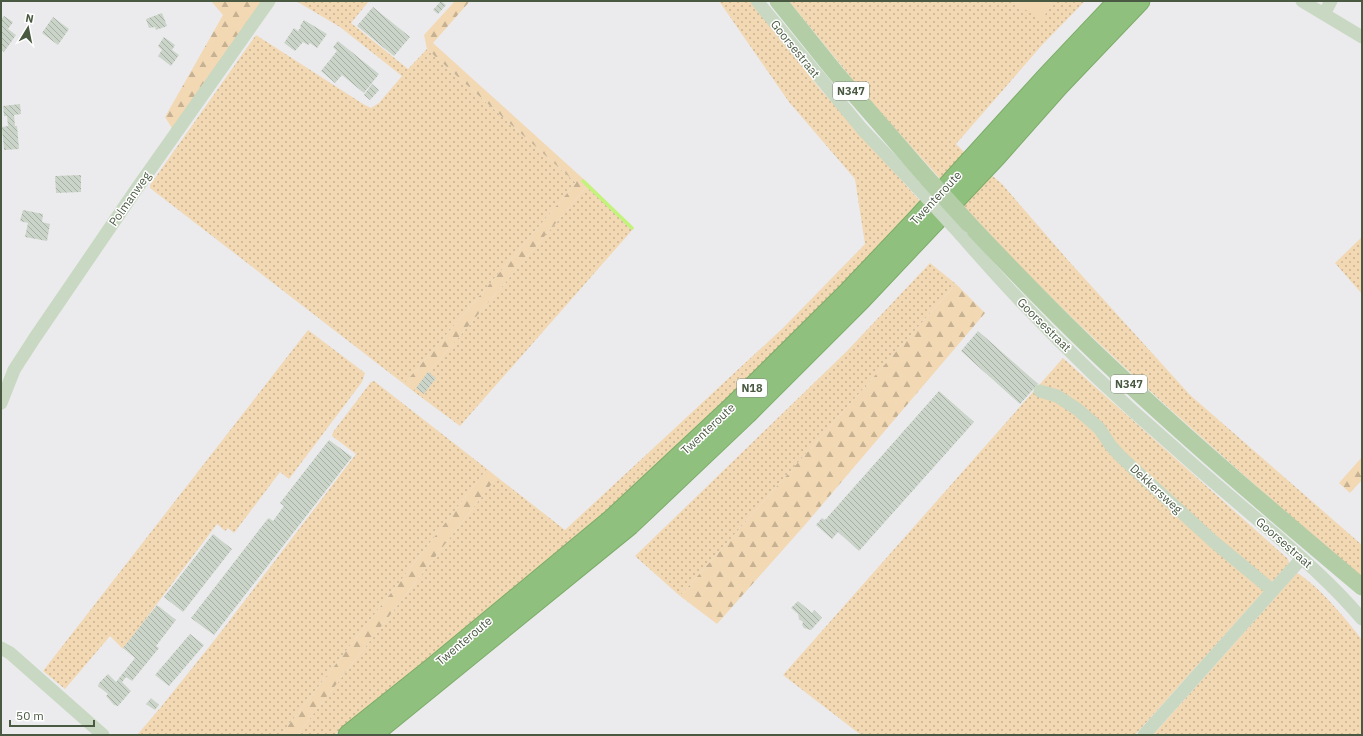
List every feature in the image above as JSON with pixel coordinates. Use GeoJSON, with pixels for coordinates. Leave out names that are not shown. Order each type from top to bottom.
{"type":"FeatureCollection","features":[{"type":"Feature","properties":{"kind":"highway","name":"Twenteroute"},"geometry":{"type":"LineString","coordinates":[[348,735],[432,668],[613,518],[732,407],[863,276],[1118,1]]}},
{"type":"Feature","properties":{"kind":"highway","name":"Twenteroute"},"geometry":{"type":"LineString","coordinates":[[372,735],[630,525],[747,414],[861,300],[991,162],[1058,87],[1140,1]]}},
{"type":"Feature","properties":{"kind":"main road","name":"Goorsestraat"},"geometry":{"type":"LineString","coordinates":[[778,1],[922,183],[965,230],[1037,295],[1116,372],[1199,447],[1362,587]]}},
{"type":"Feature","properties":{"kind":"street","name":"Polmanweg"},"geometry":{"type":"LineString","coordinates":[[1,403],[14,370],[34,339],[135,191],[269,1]]}},
{"type":"Feature","properties":{"kind":"street","name":"Goorsestraat"},"geometry":{"type":"LineString","coordinates":[[757,1],[862,129],[922,183]]}},
{"type":"Feature","properties":{"kind":"street"},"geometry":{"type":"LineString","coordinates":[[1302,1],[1362,37]]}},
{"type":"Feature","properties":{"kind":"street"},"geometry":{"type":"LineString","coordinates":[[1324,14],[1332,1]]}},
{"type":"Feature","properties":{"kind":"street","name":"Goorsestraat"},"geometry":{"type":"LineString","coordinates":[[965,230],[997,277],[1095,377],[1181,454],[1329,582],[1362,619]]}},
{"type":"Feature","properties":{"kind":"street","name":"Dekkersweg"},"geometry":{"type":"LineString","coordinates":[[1040,391],[1057,396],[1077,409],[1099,428],[1111,446],[1121,457],[1214,542],[1272,590]]}},
{"type":"Feature","properties":{"kind":"street"},"geometry":{"type":"LineString","coordinates":[[1144,735],[1302,558]]}},
{"type":"Feature","properties":{"kind":"street"},"geometry":{"type":"LineString","coordinates":[[1,648],[10,653],[103,735]]}},
{"type":"Feature","properties":{"kind":"green space"},"geometry":{"type":"Polygon","coordinates":[[[211,1],[264,1],[173,130],[165,117],[223,15],[211,1]]]}},
{"type":"Feature","properties":{"kind":"green space"},"geometry":{"type":"Polygon","coordinates":[[[296,1],[369,1],[351,23],[408,69],[427,49],[576,183],[404,384],[150,188],[150,185],[256,35],[371,108],[379,103],[402,76],[340,27],[296,1]]]}},
{"type":"Feature","properties":{"kind":"green space"},"geometry":{"type":"Polygon","coordinates":[[[455,1],[470,1],[433,43],[589,184],[413,391],[404,384],[576,183],[427,49],[424,35],[455,1]]]}},
{"type":"Feature","properties":{"kind":"green space"},"geometry":{"type":"Polygon","coordinates":[[[719,1],[750,1],[820,89],[920,201],[875,250],[856,274],[784,347],[589,529],[377,703],[334,735],[297,735],[497,477],[565,530],[784,327],[865,244],[855,179],[789,102],[719,1]]]}},
{"type":"Feature","properties":{"kind":"green space"},"geometry":{"type":"Polygon","coordinates":[[[789,1],[1012,1],[1042,19],[1053,1],[1085,1],[1042,45],[956,144],[967,155],[943,182],[866,96],[789,1]]]}},
{"type":"Feature","properties":{"kind":"green space"},"geometry":{"type":"Polygon","coordinates":[[[1012,1],[1053,1],[1042,20],[1012,1]]]}},
{"type":"Feature","properties":{"kind":"green space"},"geometry":{"type":"Polygon","coordinates":[[[990,174],[1002,184],[1066,258],[1190,395],[1362,545],[1362,578],[1228,461],[1097,341],[1012,258],[961,203],[990,174]]]}},
{"type":"Feature","properties":{"kind":"green space"},"geometry":{"type":"Polygon","coordinates":[[[589,184],[634,228],[460,426],[413,391],[589,184]]]}},
{"type":"Feature","properties":{"kind":"green space"},"geometry":{"type":"Polygon","coordinates":[[[1362,237],[1362,294],[1335,263],[1362,237]]]}},
{"type":"Feature","properties":{"kind":"green space"},"geometry":{"type":"Polygon","coordinates":[[[930,263],[956,284],[680,596],[635,556],[847,351],[930,263]]]}},
{"type":"Feature","properties":{"kind":"green space"},"geometry":{"type":"Polygon","coordinates":[[[956,284],[985,313],[804,526],[717,624],[680,596],[956,284]]]}},
{"type":"Feature","properties":{"kind":"green space"},"geometry":{"type":"Polygon","coordinates":[[[308,330],[365,373],[362,382],[289,479],[280,472],[234,533],[228,528],[225,531],[217,524],[123,649],[110,636],[65,689],[43,671],[308,330]]]}},
{"type":"Feature","properties":{"kind":"green space"},"geometry":{"type":"Polygon","coordinates":[[[1063,358],[1288,559],[1289,563],[1135,735],[861,735],[783,675],[1063,358]]]}},
{"type":"Feature","properties":{"kind":"green space"},"geometry":{"type":"Polygon","coordinates":[[[374,381],[487,469],[281,735],[137,735],[217,637],[356,454],[332,436],[333,432],[371,382],[374,381]]]}},
{"type":"Feature","properties":{"kind":"green space"},"geometry":{"type":"Polygon","coordinates":[[[1362,457],[1362,480],[1350,493],[1339,483],[1362,457]]]}},
{"type":"Feature","properties":{"kind":"green space"},"geometry":{"type":"Polygon","coordinates":[[[487,469],[497,477],[297,735],[281,735],[487,469]]]}},
{"type":"Feature","properties":{"kind":"green space"},"geometry":{"type":"Polygon","coordinates":[[[1297,573],[1314,585],[1323,594],[1341,613],[1362,640],[1362,735],[1153,735],[1297,573]]]}},
{"type":"Feature","properties":{"kind":"building"},"geometry":{"type":"Polygon","coordinates":[[[441,1],[446,5],[438,14],[433,10],[441,1]]]}},
{"type":"Feature","properties":{"kind":"building"},"geometry":{"type":"Polygon","coordinates":[[[373,7],[410,37],[394,56],[357,26],[373,7]]]}},
{"type":"Feature","properties":{"kind":"building"},"geometry":{"type":"Polygon","coordinates":[[[162,13],[167,26],[156,30],[155,27],[149,28],[146,19],[162,13]]]}},
{"type":"Feature","properties":{"kind":"building"},"geometry":{"type":"Polygon","coordinates":[[[4,16],[13,22],[8,29],[16,35],[4,52],[1,49],[1,19],[4,16]]]}},
{"type":"Feature","properties":{"kind":"building"},"geometry":{"type":"Polygon","coordinates":[[[53,17],[69,29],[58,45],[42,33],[53,17]]]}},
{"type":"Feature","properties":{"kind":"building"},"geometry":{"type":"Polygon","coordinates":[[[304,20],[327,34],[317,48],[310,43],[308,45],[303,42],[295,51],[284,43],[294,28],[298,31],[304,20]]]}},
{"type":"Feature","properties":{"kind":"building"},"geometry":{"type":"Polygon","coordinates":[[[164,37],[175,45],[172,50],[179,55],[171,66],[158,56],[162,50],[158,46],[164,37]]]}},
{"type":"Feature","properties":{"kind":"building"},"geometry":{"type":"Polygon","coordinates":[[[338,41],[379,74],[364,93],[342,75],[335,83],[321,71],[337,51],[333,47],[338,41]]]}},
{"type":"Feature","properties":{"kind":"building"},"geometry":{"type":"Polygon","coordinates":[[[372,84],[379,90],[370,100],[364,95],[372,84]]]}},
{"type":"Feature","properties":{"kind":"building"},"geometry":{"type":"Polygon","coordinates":[[[20,104],[21,114],[14,115],[15,126],[17,126],[19,149],[4,150],[2,127],[8,126],[7,116],[4,116],[3,106],[20,104]]]}},
{"type":"Feature","properties":{"kind":"building"},"geometry":{"type":"Polygon","coordinates":[[[81,175],[81,192],[56,193],[55,176],[81,175]]]}},
{"type":"Feature","properties":{"kind":"building"},"geometry":{"type":"Polygon","coordinates":[[[23,210],[43,214],[42,222],[50,224],[47,241],[25,237],[28,223],[20,221],[23,210]]]}},
{"type":"Feature","properties":{"kind":"building"},"geometry":{"type":"Polygon","coordinates":[[[978,331],[1038,384],[1020,404],[961,351],[978,331]]]}},
{"type":"Feature","properties":{"kind":"building"},"geometry":{"type":"Polygon","coordinates":[[[428,372],[436,378],[424,394],[416,388],[428,372]]]}},
{"type":"Feature","properties":{"kind":"building"},"geometry":{"type":"Polygon","coordinates":[[[939,391],[974,422],[859,551],[838,532],[832,539],[816,525],[822,518],[825,520],[939,391]]]}},
{"type":"Feature","properties":{"kind":"building"},"geometry":{"type":"Polygon","coordinates":[[[329,440],[352,457],[214,635],[191,618],[266,521],[269,518],[273,521],[284,506],[280,503],[329,440]]]}},
{"type":"Feature","properties":{"kind":"building"},"geometry":{"type":"Polygon","coordinates":[[[213,534],[232,549],[183,612],[164,597],[213,534]]]}},
{"type":"Feature","properties":{"kind":"building"},"geometry":{"type":"Polygon","coordinates":[[[798,601],[812,613],[814,610],[822,618],[811,630],[804,628],[802,625],[803,622],[799,619],[798,614],[791,608],[798,601]]]}},
{"type":"Feature","properties":{"kind":"building"},"geometry":{"type":"Polygon","coordinates":[[[157,605],[176,620],[156,646],[159,648],[132,681],[126,677],[122,682],[131,691],[118,706],[114,705],[106,696],[108,694],[98,686],[99,683],[108,674],[116,682],[135,658],[123,648],[157,605]]]}},
{"type":"Feature","properties":{"kind":"building"},"geometry":{"type":"Polygon","coordinates":[[[190,634],[204,645],[169,686],[155,675],[190,634]]]}},
{"type":"Feature","properties":{"kind":"building"},"geometry":{"type":"Polygon","coordinates":[[[151,698],[159,705],[155,710],[146,704],[151,698]]]}},
{"type":"Feature","properties":{"kind":"waterway"},"geometry":{"type":"LineString","coordinates":[[583,181],[632,228]]}}]}
